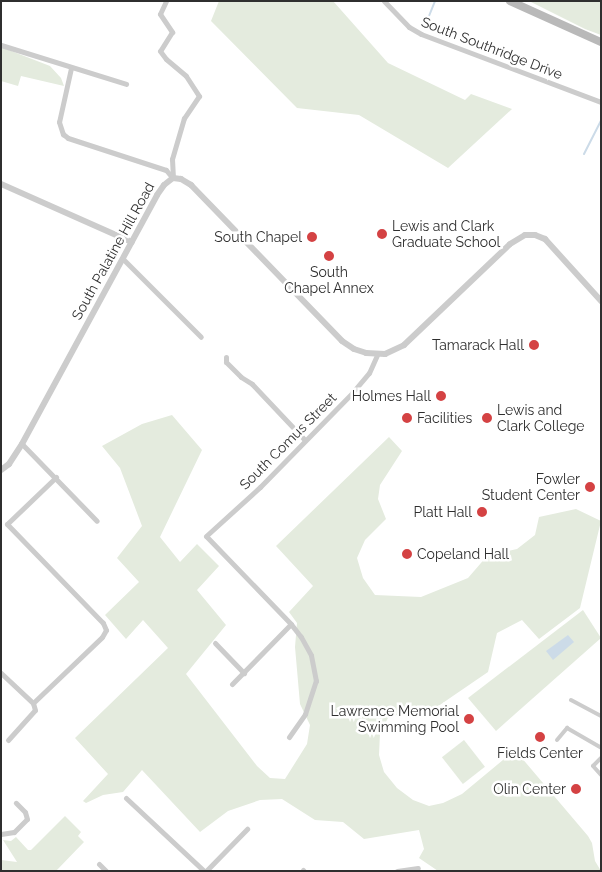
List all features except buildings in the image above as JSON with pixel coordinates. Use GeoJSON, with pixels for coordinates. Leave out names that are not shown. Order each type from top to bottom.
{"type":"FeatureCollection","features":[{"type":"Feature","properties":{"kind":"main road"},"geometry":{"type":"LineString","coordinates":[[510,1],[601,42]]}},
{"type":"Feature","properties":{"kind":"street"},"geometry":{"type":"LineString","coordinates":[[166,1],[160,14],[172,32],[161,48],[163,55],[186,76],[199,96],[184,118],[172,159],[173,178]]}},
{"type":"Feature","properties":{"kind":"street","name":"South Southridge Drive"},"geometry":{"type":"LineString","coordinates":[[384,1],[409,27],[421,34],[601,102]]}},
{"type":"Feature","properties":{"kind":"street"},"geometry":{"type":"LineString","coordinates":[[1,44],[126,84]]}},
{"type":"Feature","properties":{"kind":"street"},"geometry":{"type":"LineString","coordinates":[[72,68],[60,122],[61,132],[68,138],[166,170],[173,178]]}},
{"type":"Feature","properties":{"kind":"street","name":"South Palatine Hill Road"},"geometry":{"type":"LineString","coordinates":[[1,470],[9,464],[22,444],[161,188],[173,178],[181,179],[192,185],[342,341],[358,351],[377,355]]}},
{"type":"Feature","properties":{"kind":"street"},"geometry":{"type":"LineString","coordinates":[[1,184],[132,242]]}},
{"type":"Feature","properties":{"kind":"street"},"geometry":{"type":"LineString","coordinates":[[377,355],[390,352],[408,342],[510,244],[525,235],[536,235],[545,239],[601,300]]}},
{"type":"Feature","properties":{"kind":"street"},"geometry":{"type":"LineString","coordinates":[[123,259],[201,337]]}},
{"type":"Feature","properties":{"kind":"street","name":"South Comus Street"},"geometry":{"type":"LineString","coordinates":[[291,624],[206,536],[260,487],[366,377],[377,355]]}},
{"type":"Feature","properties":{"kind":"street"},"geometry":{"type":"LineString","coordinates":[[226,357],[226,362],[241,377],[252,384],[305,440]]}},
{"type":"Feature","properties":{"kind":"street"},"geometry":{"type":"LineString","coordinates":[[22,444],[97,521]]}},
{"type":"Feature","properties":{"kind":"street"},"geometry":{"type":"LineString","coordinates":[[33,703],[102,637],[106,630],[103,623],[7,524],[56,477]]}},
{"type":"Feature","properties":{"kind":"street"},"geometry":{"type":"LineString","coordinates":[[232,684],[291,624],[311,655],[316,681],[306,714],[290,737]]}},
{"type":"Feature","properties":{"kind":"street"},"geometry":{"type":"LineString","coordinates":[[215,643],[244,673]]}},
{"type":"Feature","properties":{"kind":"street"},"geometry":{"type":"LineString","coordinates":[[1,673],[33,703],[35,710],[8,740]]}},
{"type":"Feature","properties":{"kind":"street"},"geometry":{"type":"LineString","coordinates":[[571,700],[601,716]]}},
{"type":"Feature","properties":{"kind":"street"},"geometry":{"type":"LineString","coordinates":[[557,740],[566,728],[601,748]]}},
{"type":"Feature","properties":{"kind":"street"},"geometry":{"type":"LineString","coordinates":[[601,758],[593,766],[601,775]]}},
{"type":"Feature","properties":{"kind":"street"},"geometry":{"type":"LineString","coordinates":[[126,798],[205,871],[247,830]]}},
{"type":"Feature","properties":{"kind":"street"},"geometry":{"type":"LineString","coordinates":[[1,834],[14,832],[28,819],[25,812],[16,803]]}},
{"type":"Feature","properties":{"kind":"street"},"geometry":{"type":"LineString","coordinates":[[99,864],[106,871]]}},
{"type":"Feature","properties":{"kind":"street"},"geometry":{"type":"LineString","coordinates":[[397,871],[418,868]]}},
{"type":"Feature","properties":{"kind":"shaded area"},"geometry":{"type":"Polygon","coordinates":[[[219,1],[333,1],[388,63],[465,100],[471,94],[512,109],[448,168],[359,115],[297,108],[211,21],[219,1]]]}},
{"type":"Feature","properties":{"kind":"shaded area"},"geometry":{"type":"Polygon","coordinates":[[[529,1],[601,1],[601,35],[585,29],[529,1]]]}},
{"type":"Feature","properties":{"kind":"shaded area"},"geometry":{"type":"Polygon","coordinates":[[[1,47],[50,66],[61,78],[64,86],[21,76],[18,86],[1,81],[1,47]]]}},
{"type":"Feature","properties":{"kind":"shaded area"},"geometry":{"type":"Polygon","coordinates":[[[172,415],[202,450],[160,537],[180,562],[197,544],[219,566],[197,590],[226,625],[186,674],[257,766],[270,778],[285,779],[307,744],[310,725],[300,704],[295,647],[297,623],[289,612],[313,586],[276,546],[389,437],[402,451],[380,485],[378,499],[386,519],[365,540],[357,558],[363,578],[375,595],[421,597],[468,578],[487,556],[517,549],[535,535],[539,517],[576,509],[601,521],[580,608],[539,639],[522,620],[497,633],[488,672],[431,711],[389,716],[380,733],[379,755],[384,772],[397,788],[413,800],[429,806],[443,803],[462,794],[515,750],[588,836],[592,843],[595,861],[601,871],[438,871],[419,858],[424,849],[419,830],[364,839],[343,822],[315,820],[282,799],[260,800],[228,811],[200,832],[142,770],[123,792],[103,795],[86,803],[83,801],[108,774],[75,738],[168,648],[143,620],[126,639],[105,615],[139,582],[117,558],[142,526],[120,468],[102,446],[142,424],[172,415]]]}},
{"type":"Feature","properties":{"kind":"shaded area"},"geometry":{"type":"Polygon","coordinates":[[[583,610],[601,638],[496,731],[468,698],[583,610]]]}},
{"type":"Feature","properties":{"kind":"shaded area"},"geometry":{"type":"Polygon","coordinates":[[[464,740],[485,767],[463,784],[442,757],[464,740]]]}},
{"type":"Feature","properties":{"kind":"shaded area"},"geometry":{"type":"Polygon","coordinates":[[[65,816],[81,832],[78,836],[84,842],[56,871],[1,871],[1,860],[17,862],[3,840],[11,841],[16,837],[28,850],[31,850],[65,816]]]}},
{"type":"Feature","properties":{"kind":"water"},"geometry":{"type":"Polygon","coordinates":[[[568,635],[574,642],[553,660],[546,651],[568,635]]]}},
{"type":"Feature","properties":{"kind":"waterway"},"geometry":{"type":"LineString","coordinates":[[429,16],[435,1]]}},
{"type":"Feature","properties":{"kind":"waterway"},"geometry":{"type":"LineString","coordinates":[[584,154],[601,121]]}},
{"type":"Feature","properties":{"kind":"place","name":"Lewis and Clark Graduate School"},"geometry":{"type":"Point","coordinates":[382,234]}},
{"type":"Feature","properties":{"kind":"place","name":"South Chapel"},"geometry":{"type":"Point","coordinates":[312,237]}},
{"type":"Feature","properties":{"kind":"place","name":"South Chapel Annex"},"geometry":{"type":"Point","coordinates":[329,256]}},
{"type":"Feature","properties":{"kind":"place","name":"Tamarack Hall"},"geometry":{"type":"Point","coordinates":[534,345]}},
{"type":"Feature","properties":{"kind":"place","name":"Holmes Hall"},"geometry":{"type":"Point","coordinates":[441,396]}},
{"type":"Feature","properties":{"kind":"place","name":"Facilities"},"geometry":{"type":"Point","coordinates":[407,418]}},
{"type":"Feature","properties":{"kind":"place","name":"Lewis and Clark College"},"geometry":{"type":"Point","coordinates":[487,418]}},
{"type":"Feature","properties":{"kind":"place","name":"Fowler Student Center"},"geometry":{"type":"Point","coordinates":[590,487]}},
{"type":"Feature","properties":{"kind":"place","name":"Platt Hall"},"geometry":{"type":"Point","coordinates":[482,512]}},
{"type":"Feature","properties":{"kind":"place","name":"Copeland Hall"},"geometry":{"type":"Point","coordinates":[407,554]}},
{"type":"Feature","properties":{"kind":"place","name":"Lawrence Memorial Swimming Pool"},"geometry":{"type":"Point","coordinates":[469,719]}},
{"type":"Feature","properties":{"kind":"place","name":"Fields Center"},"geometry":{"type":"Point","coordinates":[540,737]}},
{"type":"Feature","properties":{"kind":"place","name":"Olin Center"},"geometry":{"type":"Point","coordinates":[576,789]}}]}
